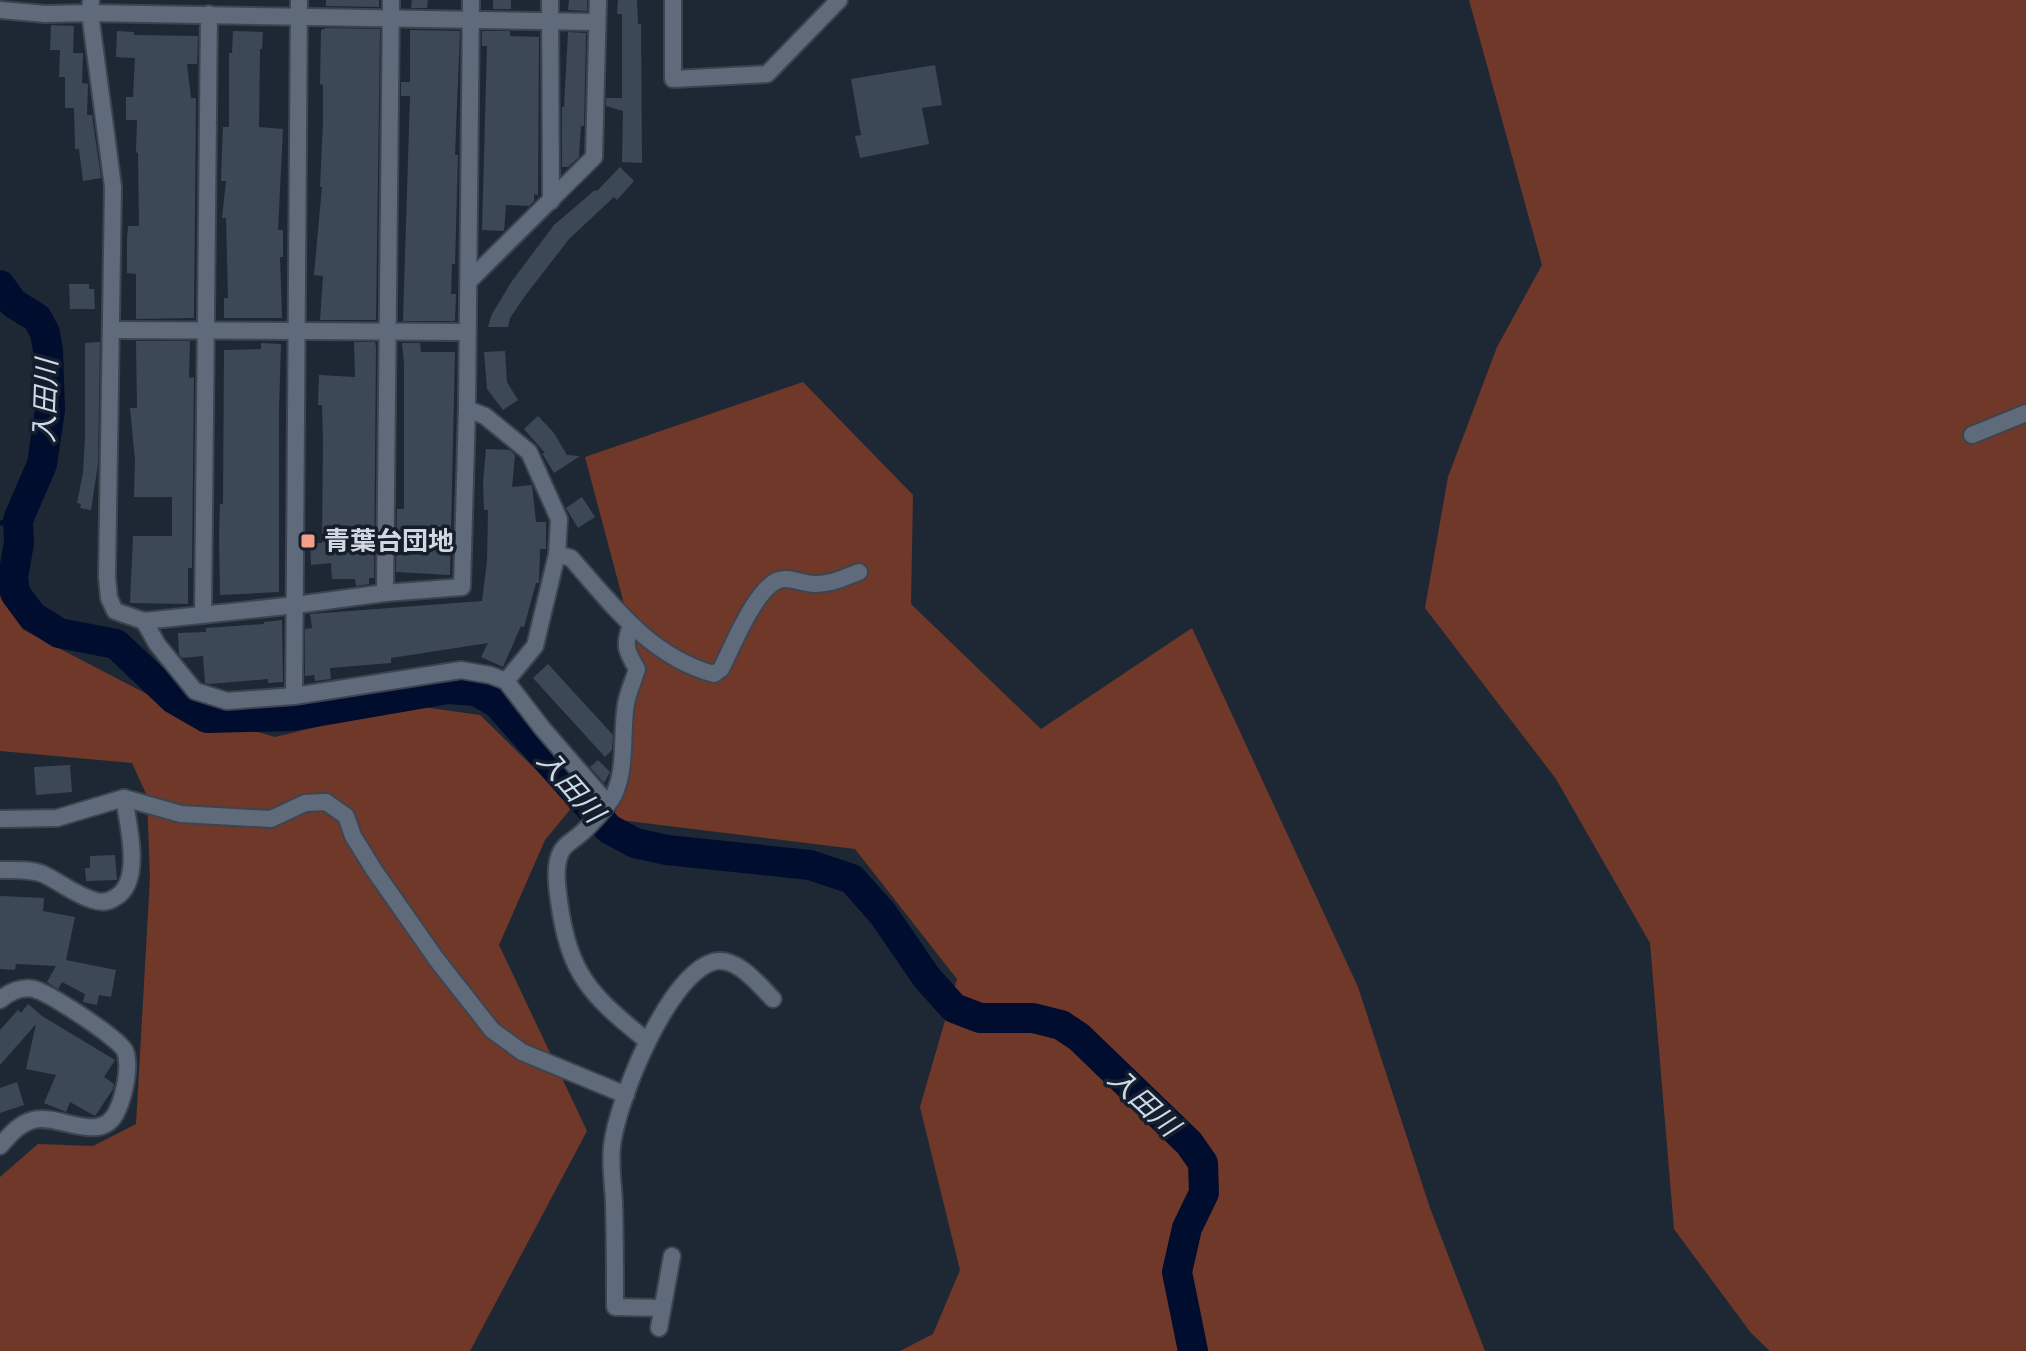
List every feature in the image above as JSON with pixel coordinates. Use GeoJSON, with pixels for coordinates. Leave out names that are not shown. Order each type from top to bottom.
{"type":"FeatureCollection","features":[{"type":"Feature","properties":{"kind":"street"},"geometry":{"type":"LineString","coordinates":[[385,593],[391,0]]}},
{"type":"Feature","properties":{"kind":"street"},"geometry":{"type":"LineString","coordinates":[[91,6],[113,187],[107,577],[109,598],[115,611],[144,621],[462,587],[471,0]]}},
{"type":"Feature","properties":{"kind":"street"},"geometry":{"type":"LineString","coordinates":[[550,0],[551,201]]}},
{"type":"Feature","properties":{"kind":"street"},"geometry":{"type":"LineString","coordinates":[[469,281],[594,157],[598,0]]}},
{"type":"Feature","properties":{"kind":"street"},"geometry":{"type":"LineString","coordinates":[[673,0],[673,79],[767,74],[839,0]]}},
{"type":"Feature","properties":{"kind":"street"},"geometry":{"type":"LineString","coordinates":[[0,10],[45,14],[91,6],[209,14],[298,8],[392,20],[597,22]]}},
{"type":"Feature","properties":{"kind":"street"},"geometry":{"type":"LineString","coordinates":[[294,696],[298,8]]}},
{"type":"Feature","properties":{"kind":"street"},"geometry":{"type":"LineString","coordinates":[[203,615],[209,14]]}},
{"type":"Feature","properties":{"kind":"street"},"geometry":{"type":"LineString","coordinates":[[111,330],[466,332]]}},
{"type":"Feature","properties":{"kind":"street"},"geometry":{"type":"LineString","coordinates":[[467,409],[485,416],[529,452],[559,519],[557,554],[535,646],[506,681]]}},
{"type":"Feature","properties":{"kind":"street"},"geometry":{"type":"LineString","coordinates":[[1972,435],[2026,413]]}},
{"type":"Feature","properties":{"kind":"street"},"geometry":{"type":"LineString","coordinates":[[557,554],[571,558],[631,626],[653,644],[698,670],[714,674],[721,669],[759,596],[769,585],[781,579],[814,584],[834,582],[859,572]]}},
{"type":"Feature","properties":{"kind":"street"},"geometry":{"type":"LineString","coordinates":[[144,621],[157,644],[195,691],[227,701],[294,696],[461,670],[506,681],[606,804]]}},
{"type":"Feature","properties":{"kind":"street"},"geometry":{"type":"LineString","coordinates":[[631,626],[625,641],[626,652],[637,669],[626,702],[620,773],[613,796],[560,854],[557,866],[558,895],[568,950],[579,975],[614,1015],[646,1040]]}},
{"type":"Feature","properties":{"kind":"street"},"geometry":{"type":"LineString","coordinates":[[0,870],[43,874],[99,902],[121,895],[129,885],[132,872],[124,798]]}},
{"type":"Feature","properties":{"kind":"street"},"geometry":{"type":"LineString","coordinates":[[0,819],[57,818],[124,798],[181,814],[271,819],[305,803],[326,802],[346,816],[353,836],[374,870],[437,960],[492,1030],[522,1052],[626,1095]]}},
{"type":"Feature","properties":{"kind":"street"},"geometry":{"type":"LineString","coordinates":[[662,1308],[615,1307],[612,1146],[626,1095],[646,1040],[670,1002],[695,974],[713,962],[728,963],[743,970],[773,999]]}},
{"type":"Feature","properties":{"kind":"street"},"geometry":{"type":"LineString","coordinates":[[0,1000],[20,989],[39,991],[111,1035],[126,1052],[127,1060],[122,1096],[116,1114],[108,1122],[92,1128],[38,1119],[20,1126],[0,1146]]}},
{"type":"Feature","properties":{"kind":"street"},"geometry":{"type":"LineString","coordinates":[[659,1328],[672,1256]]}},
{"type":"Feature","properties":{"kind":"shaded area"},"geometry":{"type":"Polygon","coordinates":[[[1469,0],[2026,0],[2026,1351],[1770,1351],[1751,1333],[1674,1229],[1650,943],[1556,779],[1425,608],[1448,477],[1497,347],[1542,265],[1469,0]]]}},
{"type":"Feature","properties":{"kind":"shaded area"},"geometry":{"type":"Polygon","coordinates":[[[803,382],[913,495],[911,604],[1041,729],[1192,628],[1358,987],[1430,1208],[1485,1351],[900,1351],[933,1334],[960,1270],[920,1107],[957,979],[855,849],[612,819],[622,797],[641,668],[585,457],[803,382]]]}},
{"type":"Feature","properties":{"kind":"shaded area"},"geometry":{"type":"Polygon","coordinates":[[[0,566],[22,629],[166,704],[275,737],[408,705],[480,715],[573,806],[545,840],[499,945],[587,1131],[470,1351],[0,1351],[0,1177],[38,1144],[93,1146],[136,1124],[150,878],[147,796],[132,763],[0,751],[0,566]]]}},
{"type":"Feature","properties":{"kind":"building"},"geometry":{"type":"Polygon","coordinates":[[[326,0],[379,0],[379,7],[326,6],[326,0]]]}},
{"type":"Feature","properties":{"kind":"building"},"geometry":{"type":"Polygon","coordinates":[[[412,0],[428,0],[427,8],[411,8],[412,0]]]}},
{"type":"Feature","properties":{"kind":"building"},"geometry":{"type":"Polygon","coordinates":[[[493,0],[511,0],[511,9],[493,9],[493,0]]]}},
{"type":"Feature","properties":{"kind":"building"},"geometry":{"type":"Polygon","coordinates":[[[569,0],[587,0],[587,11],[568,10],[569,0]]]}},
{"type":"Feature","properties":{"kind":"building"},"geometry":{"type":"Polygon","coordinates":[[[618,0],[637,0],[638,24],[641,24],[642,163],[622,162],[623,111],[606,106],[606,98],[622,98],[622,14],[617,14],[618,0]]]}},
{"type":"Feature","properties":{"kind":"building"},"geometry":{"type":"Polygon","coordinates":[[[51,25],[74,26],[73,53],[83,53],[82,83],[88,84],[87,115],[92,115],[101,178],[83,181],[79,149],[75,149],[74,108],[65,108],[65,77],[59,77],[60,50],[50,50],[51,25]]]}},
{"type":"Feature","properties":{"kind":"building"},"geometry":{"type":"Polygon","coordinates":[[[380,29],[376,320],[320,320],[323,276],[314,275],[322,187],[321,30],[380,29]]]}},
{"type":"Feature","properties":{"kind":"building"},"geometry":{"type":"Polygon","coordinates":[[[410,30],[460,31],[455,264],[452,264],[451,294],[456,294],[455,321],[403,321],[410,96],[401,96],[401,82],[410,82],[410,30]]]}},
{"type":"Feature","properties":{"kind":"building"},"geometry":{"type":"Polygon","coordinates":[[[117,31],[134,32],[134,35],[198,36],[197,64],[187,64],[191,98],[196,98],[194,318],[136,319],[136,274],[127,273],[127,239],[128,226],[139,226],[137,120],[126,120],[126,97],[133,97],[135,58],[116,57],[117,31]]]}},
{"type":"Feature","properties":{"kind":"building"},"geometry":{"type":"Polygon","coordinates":[[[233,31],[263,32],[259,127],[283,129],[278,230],[283,230],[283,257],[280,257],[282,318],[224,318],[224,298],[228,298],[226,218],[222,218],[226,181],[221,181],[223,127],[229,127],[229,53],[232,53],[233,31]]]}},
{"type":"Feature","properties":{"kind":"building"},"geometry":{"type":"Polygon","coordinates":[[[482,31],[510,31],[510,36],[539,37],[538,195],[534,194],[534,201],[529,206],[506,205],[504,231],[482,230],[487,46],[482,46],[482,31]]]}},
{"type":"Feature","properties":{"kind":"building"},"geometry":{"type":"Polygon","coordinates":[[[568,32],[586,33],[584,126],[581,126],[579,157],[568,167],[562,167],[562,107],[568,32]]]}},
{"type":"Feature","properties":{"kind":"building"},"geometry":{"type":"Polygon","coordinates":[[[935,65],[942,105],[922,108],[929,144],[860,158],[855,136],[861,135],[851,79],[935,65]]]}},
{"type":"Feature","properties":{"kind":"building"},"geometry":{"type":"Polygon","coordinates":[[[620,167],[634,181],[617,200],[614,197],[569,239],[525,296],[510,318],[508,327],[488,327],[492,314],[512,281],[554,225],[597,191],[620,167]]]}},
{"type":"Feature","properties":{"kind":"building"},"geometry":{"type":"Polygon","coordinates":[[[69,284],[89,284],[89,289],[94,289],[95,309],[70,309],[69,284]]]}},
{"type":"Feature","properties":{"kind":"building"},"geometry":{"type":"Polygon","coordinates":[[[136,341],[190,341],[189,378],[194,377],[192,568],[188,568],[188,604],[130,603],[133,536],[172,536],[172,497],[134,497],[135,460],[130,408],[137,408],[136,341]]]}},
{"type":"Feature","properties":{"kind":"building"},"geometry":{"type":"Polygon","coordinates":[[[100,342],[98,464],[91,510],[80,508],[81,504],[77,503],[85,437],[85,343],[100,342]]]}},
{"type":"Feature","properties":{"kind":"building"},"geometry":{"type":"Polygon","coordinates":[[[354,342],[375,342],[376,347],[374,578],[369,578],[369,584],[356,586],[355,579],[332,579],[331,563],[311,565],[310,543],[322,543],[323,438],[322,405],[318,405],[319,375],[355,377],[354,342]]]}},
{"type":"Feature","properties":{"kind":"building"},"geometry":{"type":"Polygon","coordinates":[[[261,343],[281,344],[279,592],[220,595],[224,350],[261,349],[261,343]]]}},
{"type":"Feature","properties":{"kind":"building"},"geometry":{"type":"Polygon","coordinates":[[[402,343],[420,343],[421,352],[455,352],[450,575],[396,572],[397,509],[404,509],[402,343]]]}},
{"type":"Feature","properties":{"kind":"building"},"geometry":{"type":"Polygon","coordinates":[[[505,351],[507,382],[518,400],[503,410],[487,389],[484,352],[505,351]]]}},
{"type":"Feature","properties":{"kind":"building"},"geometry":{"type":"Polygon","coordinates":[[[538,416],[554,433],[567,455],[580,456],[554,473],[542,453],[545,453],[524,429],[538,416]]]}},
{"type":"Feature","properties":{"kind":"building"},"geometry":{"type":"Polygon","coordinates":[[[486,449],[510,450],[515,455],[512,487],[532,485],[536,522],[546,522],[546,549],[540,549],[539,583],[536,583],[524,627],[521,626],[503,667],[481,657],[488,643],[391,658],[391,663],[330,668],[331,679],[315,681],[314,675],[305,676],[305,629],[312,628],[310,614],[482,601],[487,561],[488,510],[484,510],[483,483],[486,449]]]}},
{"type":"Feature","properties":{"kind":"building"},"geometry":{"type":"Polygon","coordinates":[[[582,497],[595,517],[578,528],[566,508],[582,497]]]}},
{"type":"Feature","properties":{"kind":"building"},"geometry":{"type":"Polygon","coordinates":[[[282,620],[283,682],[268,683],[268,679],[205,683],[203,656],[182,658],[179,654],[178,633],[206,632],[206,628],[282,620]]]}},
{"type":"Feature","properties":{"kind":"building"},"geometry":{"type":"Polygon","coordinates":[[[548,664],[613,735],[612,750],[605,757],[533,678],[548,664]]]}},
{"type":"Feature","properties":{"kind":"building"},"geometry":{"type":"Polygon","coordinates":[[[598,760],[610,772],[604,783],[590,767],[598,760]]]}},
{"type":"Feature","properties":{"kind":"building"},"geometry":{"type":"Polygon","coordinates":[[[70,765],[72,792],[36,795],[34,767],[70,765]]]}},
{"type":"Feature","properties":{"kind":"building"},"geometry":{"type":"Polygon","coordinates":[[[115,855],[117,880],[86,881],[85,868],[90,868],[90,856],[115,855]]]}},
{"type":"Feature","properties":{"kind":"building"},"geometry":{"type":"Polygon","coordinates":[[[0,896],[44,898],[43,911],[75,917],[66,960],[116,970],[111,997],[99,995],[97,1005],[83,1002],[85,994],[62,982],[58,989],[47,982],[56,966],[16,964],[15,970],[0,969],[0,896]]]}},
{"type":"Feature","properties":{"kind":"building"},"geometry":{"type":"Polygon","coordinates":[[[28,1004],[42,1016],[115,1060],[104,1077],[114,1084],[113,1089],[95,1116],[70,1102],[66,1112],[44,1103],[56,1075],[26,1069],[36,1024],[0,1065],[0,1030],[18,1010],[21,1013],[28,1004]]]}},
{"type":"Feature","properties":{"kind":"building"},"geometry":{"type":"Polygon","coordinates":[[[17,1082],[24,1105],[0,1113],[0,1088],[17,1082]]]}},
{"type":"Feature","properties":{"kind":"waterway","name":"入田川"},"geometry":{"type":"LineString","coordinates":[[0,285],[13,303],[37,318],[45,333],[48,350],[50,410],[42,464],[18,520],[19,543],[13,577],[15,593],[32,616],[59,633],[116,644],[174,699],[207,718],[292,716],[448,689],[476,691],[497,703],[609,829],[635,843],[667,850],[810,865],[852,879],[883,914],[927,978],[954,1008],[980,1018],[1033,1018],[1061,1025],[1079,1037],[1189,1143],[1203,1163],[1204,1193],[1187,1228],[1177,1272],[1193,1351]]}},
{"type":"Feature","properties":{"kind":"waterway"},"geometry":{"type":"LineString","coordinates":[[0,523],[18,520]]}},
{"type":"Feature","properties":{"kind":"place","name":"青葉台団地"},"geometry":{"type":"Point","coordinates":[308,541]}}]}
